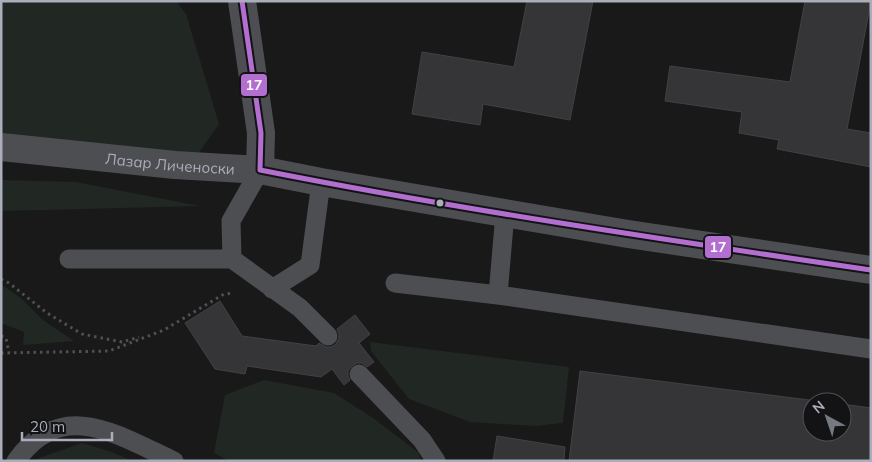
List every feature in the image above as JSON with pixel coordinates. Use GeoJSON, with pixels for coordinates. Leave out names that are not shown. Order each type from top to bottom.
{"type":"FeatureCollection","features":[{"type":"Feature","properties":{"kind":"street"},"geometry":{"type":"LineString","coordinates":[[242,1],[261,133],[260,170]]}},
{"type":"Feature","properties":{"kind":"street","name":"Лазар Личеноски"},"geometry":{"type":"LineString","coordinates":[[1,147],[175,165],[260,170],[628,234],[871,270]]}},
{"type":"Feature","properties":{"kind":"lane"},"geometry":{"type":"LineString","coordinates":[[232,259],[231,221],[260,170]]}},
{"type":"Feature","properties":{"kind":"lane"},"geometry":{"type":"LineString","coordinates":[[272,289],[310,265],[321,182]]}},
{"type":"Feature","properties":{"kind":"lane"},"geometry":{"type":"LineString","coordinates":[[498,294],[505,213]]}},
{"type":"Feature","properties":{"kind":"lane"},"geometry":{"type":"LineString","coordinates":[[69,259],[232,259],[300,308],[328,336]]}},
{"type":"Feature","properties":{"kind":"lane"},"geometry":{"type":"LineString","coordinates":[[395,283],[498,294],[871,349]]}},
{"type":"Feature","properties":{"kind":"lane"},"geometry":{"type":"LineString","coordinates":[[359,374],[422,440],[436,461]]}},
{"type":"Feature","properties":{"kind":"lane"},"geometry":{"type":"LineString","coordinates":[[16,461],[25,448],[40,436],[59,427],[77,425],[96,427],[116,434],[174,461]]}},
{"type":"Feature","properties":{"kind":"path"},"geometry":{"type":"LineString","coordinates":[[1,279],[9,283],[47,313],[82,334],[122,342],[164,330]]}},
{"type":"Feature","properties":{"kind":"path"},"geometry":{"type":"LineString","coordinates":[[1,353],[109,350],[164,330],[224,294],[272,289]]}},
{"type":"Feature","properties":{"kind":"path"},"geometry":{"type":"LineString","coordinates":[[1,336],[6,338],[9,353]]}},
{"type":"Feature","properties":{"kind":"shaded area"},"geometry":{"type":"Polygon","coordinates":[[[1,1],[176,1],[186,14],[219,124],[198,154],[1,134],[1,1]]]}},
{"type":"Feature","properties":{"kind":"shaded area"},"geometry":{"type":"Polygon","coordinates":[[[1,180],[76,182],[200,206],[1,211],[1,180]]]}},
{"type":"Feature","properties":{"kind":"shaded area"},"geometry":{"type":"Polygon","coordinates":[[[1,284],[22,299],[43,320],[74,341],[23,345],[24,332],[1,323],[1,284]]]}},
{"type":"Feature","properties":{"kind":"shaded area"},"geometry":{"type":"Polygon","coordinates":[[[370,342],[569,367],[563,423],[535,426],[470,422],[409,399],[371,351],[370,342]]]}},
{"type":"Feature","properties":{"kind":"shaded area"},"geometry":{"type":"Polygon","coordinates":[[[264,380],[334,393],[373,418],[418,452],[421,461],[229,461],[214,453],[225,395],[264,380]]]}},
{"type":"Feature","properties":{"kind":"shaded area"},"geometry":{"type":"Polygon","coordinates":[[[82,443],[112,452],[132,461],[38,461],[39,458],[82,443]]]}},
{"type":"Feature","properties":{"kind":"building"},"geometry":{"type":"Polygon","coordinates":[[[527,1],[593,1],[570,120],[483,104],[480,125],[412,114],[422,52],[514,67],[527,1]]]}},
{"type":"Feature","properties":{"kind":"building"},"geometry":{"type":"Polygon","coordinates":[[[805,1],[871,1],[847,129],[871,133],[871,167],[777,149],[779,140],[739,133],[742,112],[665,101],[670,66],[790,82],[805,1]]]}},
{"type":"Feature","properties":{"kind":"building"},"geometry":{"type":"Polygon","coordinates":[[[220,301],[242,336],[316,346],[319,343],[326,347],[336,344],[339,338],[337,329],[355,315],[370,334],[359,343],[374,362],[367,367],[362,363],[352,366],[348,371],[350,380],[344,385],[332,369],[321,377],[247,366],[245,374],[215,369],[185,323],[220,301]]]}},
{"type":"Feature","properties":{"kind":"building"},"geometry":{"type":"Polygon","coordinates":[[[580,371],[802,399],[802,442],[852,442],[852,405],[871,408],[871,461],[569,461],[580,371]]]}},
{"type":"Feature","properties":{"kind":"building"},"geometry":{"type":"Polygon","coordinates":[[[497,436],[565,447],[564,461],[493,461],[497,436]]]}},
{"type":"Feature","properties":{"kind":"transit line","name":"17"},"geometry":{"type":"LineString","coordinates":[[242,1],[261,133],[260,170]]}},
{"type":"Feature","properties":{"kind":"transit line","name":"17"},"geometry":{"type":"LineString","coordinates":[[260,170],[488,211],[871,270]]}}]}
